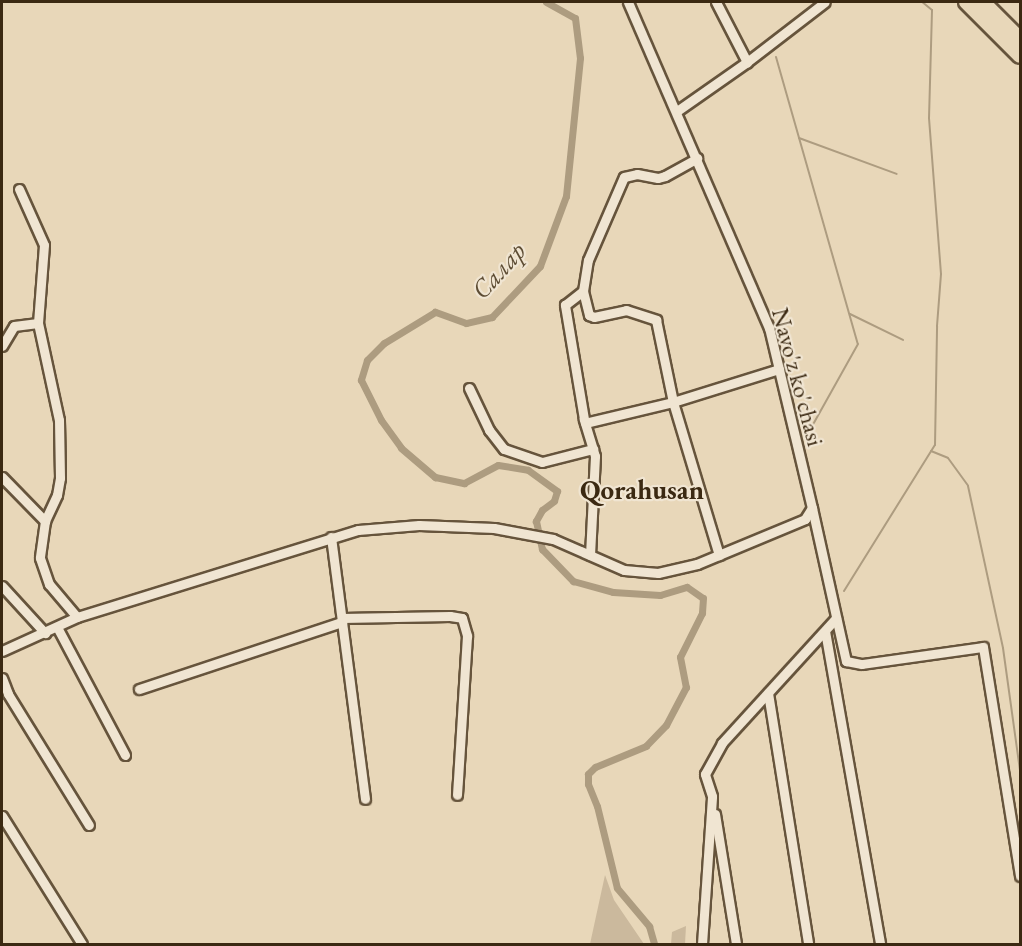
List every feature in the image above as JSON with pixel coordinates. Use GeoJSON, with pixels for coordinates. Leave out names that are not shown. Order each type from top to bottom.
{"type":"FeatureCollection","features":[{"type":"Feature","properties":{"kind":"highway"},"geometry":{"type":"LineString","coordinates":[[966,2],[1020,56]]}},
{"type":"Feature","properties":{"kind":"highway"},"geometry":{"type":"LineString","coordinates":[[983,2],[1020,39]]}},
{"type":"Feature","properties":{"kind":"street","name":"Navo'z ko'chasi"},"geometry":{"type":"LineString","coordinates":[[628,2],[769,328],[846,661],[862,664],[983,647],[1020,876]]}},
{"type":"Feature","properties":{"kind":"street"},"geometry":{"type":"LineString","coordinates":[[716,2],[747,62]]}},
{"type":"Feature","properties":{"kind":"street"},"geometry":{"type":"LineString","coordinates":[[677,111],[747,62],[825,2]]}},
{"type":"Feature","properties":{"kind":"street"},"geometry":{"type":"LineString","coordinates":[[697,158],[665,176],[637,174],[624,177],[588,260],[583,291],[589,315],[594,317],[626,310],[656,320],[674,402],[719,555]]}},
{"type":"Feature","properties":{"kind":"street"},"geometry":{"type":"LineString","coordinates":[[18,189],[44,245],[38,323],[59,420],[57,495],[45,521],[40,549],[42,567],[49,584],[77,618]]}},
{"type":"Feature","properties":{"kind":"street"},"geometry":{"type":"LineString","coordinates":[[583,291],[567,302],[565,310],[585,423],[595,456],[590,555]]}},
{"type":"Feature","properties":{"kind":"street"},"geometry":{"type":"LineString","coordinates":[[2,346],[14,326],[38,323]]}},
{"type":"Feature","properties":{"kind":"street"},"geometry":{"type":"LineString","coordinates":[[585,423],[674,402],[779,369]]}},
{"type":"Feature","properties":{"kind":"street"},"geometry":{"type":"LineString","coordinates":[[469,388],[489,430],[504,449],[542,462],[593,449]]}},
{"type":"Feature","properties":{"kind":"street"},"geometry":{"type":"LineString","coordinates":[[2,477],[45,521]]}},
{"type":"Feature","properties":{"kind":"street"},"geometry":{"type":"LineString","coordinates":[[2,651],[77,618],[331,537],[383,526],[471,525],[527,534],[553,540],[624,570],[658,573],[697,564],[805,519],[812,508]]}},
{"type":"Feature","properties":{"kind":"street"},"geometry":{"type":"LineString","coordinates":[[805,519],[816,526]]}},
{"type":"Feature","properties":{"kind":"street"},"geometry":{"type":"LineString","coordinates":[[331,537],[365,799]]}},
{"type":"Feature","properties":{"kind":"street"},"geometry":{"type":"LineString","coordinates":[[2,586],[45,633]]}},
{"type":"Feature","properties":{"kind":"street"},"geometry":{"type":"LineString","coordinates":[[139,689],[342,620],[450,615],[462,618],[467,636],[457,795]]}},
{"type":"Feature","properties":{"kind":"street"},"geometry":{"type":"LineString","coordinates":[[736,945],[712,796],[705,774],[722,743],[837,618]]}},
{"type":"Feature","properties":{"kind":"street"},"geometry":{"type":"LineString","coordinates":[[57,627],[125,755]]}},
{"type":"Feature","properties":{"kind":"street"},"geometry":{"type":"LineString","coordinates":[[825,631],[880,945]]}},
{"type":"Feature","properties":{"kind":"street"},"geometry":{"type":"LineString","coordinates":[[2,678],[8,693],[89,825]]}},
{"type":"Feature","properties":{"kind":"street"},"geometry":{"type":"LineString","coordinates":[[768,693],[808,945]]}},
{"type":"Feature","properties":{"kind":"street"},"geometry":{"type":"LineString","coordinates":[[702,945],[712,796]]}},
{"type":"Feature","properties":{"kind":"street"},"geometry":{"type":"LineString","coordinates":[[2,816],[82,945]]}},
{"type":"Feature","properties":{"kind":"shaded area"},"geometry":{"type":"Polygon","coordinates":[[[605,875],[614,900],[644,944],[590,944],[605,875]]]}},
{"type":"Feature","properties":{"kind":"shaded area"},"geometry":{"type":"Polygon","coordinates":[[[686,926],[685,944],[671,944],[672,932],[686,926]]]}},
{"type":"Feature","properties":{"kind":"waterway","name":"Салар"},"geometry":{"type":"LineString","coordinates":[[546,2],[575,18],[580,58],[566,196],[540,266],[492,317],[466,323],[435,312],[384,343],[367,360],[361,380],[381,420],[401,448],[435,477],[464,483],[498,465],[528,470],[557,491],[554,501],[542,510],[536,521],[542,549],[573,581],[613,592],[660,595],[687,587],[703,598],[702,613],[680,657],[686,687],[666,725],[646,746],[595,767],[588,774],[588,784],[597,806],[617,888],[649,926],[654,944]]}},
{"type":"Feature","properties":{"kind":"waterway"},"geometry":{"type":"LineString","coordinates":[[844,591],[935,445],[937,326],[941,274],[929,118],[932,10],[922,2]]}},
{"type":"Feature","properties":{"kind":"waterway"},"geometry":{"type":"LineString","coordinates":[[776,57],[858,344],[810,430]]}},
{"type":"Feature","properties":{"kind":"waterway"},"geometry":{"type":"LineString","coordinates":[[799,138],[897,174]]}},
{"type":"Feature","properties":{"kind":"waterway"},"geometry":{"type":"LineString","coordinates":[[850,314],[903,340]]}},
{"type":"Feature","properties":{"kind":"waterway"},"geometry":{"type":"LineString","coordinates":[[931,451],[948,458],[968,486],[1003,648],[1020,771]]}},
{"type":"Feature","properties":{"kind":"district","name":"Qorahusan"},"geometry":{"type":"Point","coordinates":[642,490]}}]}
